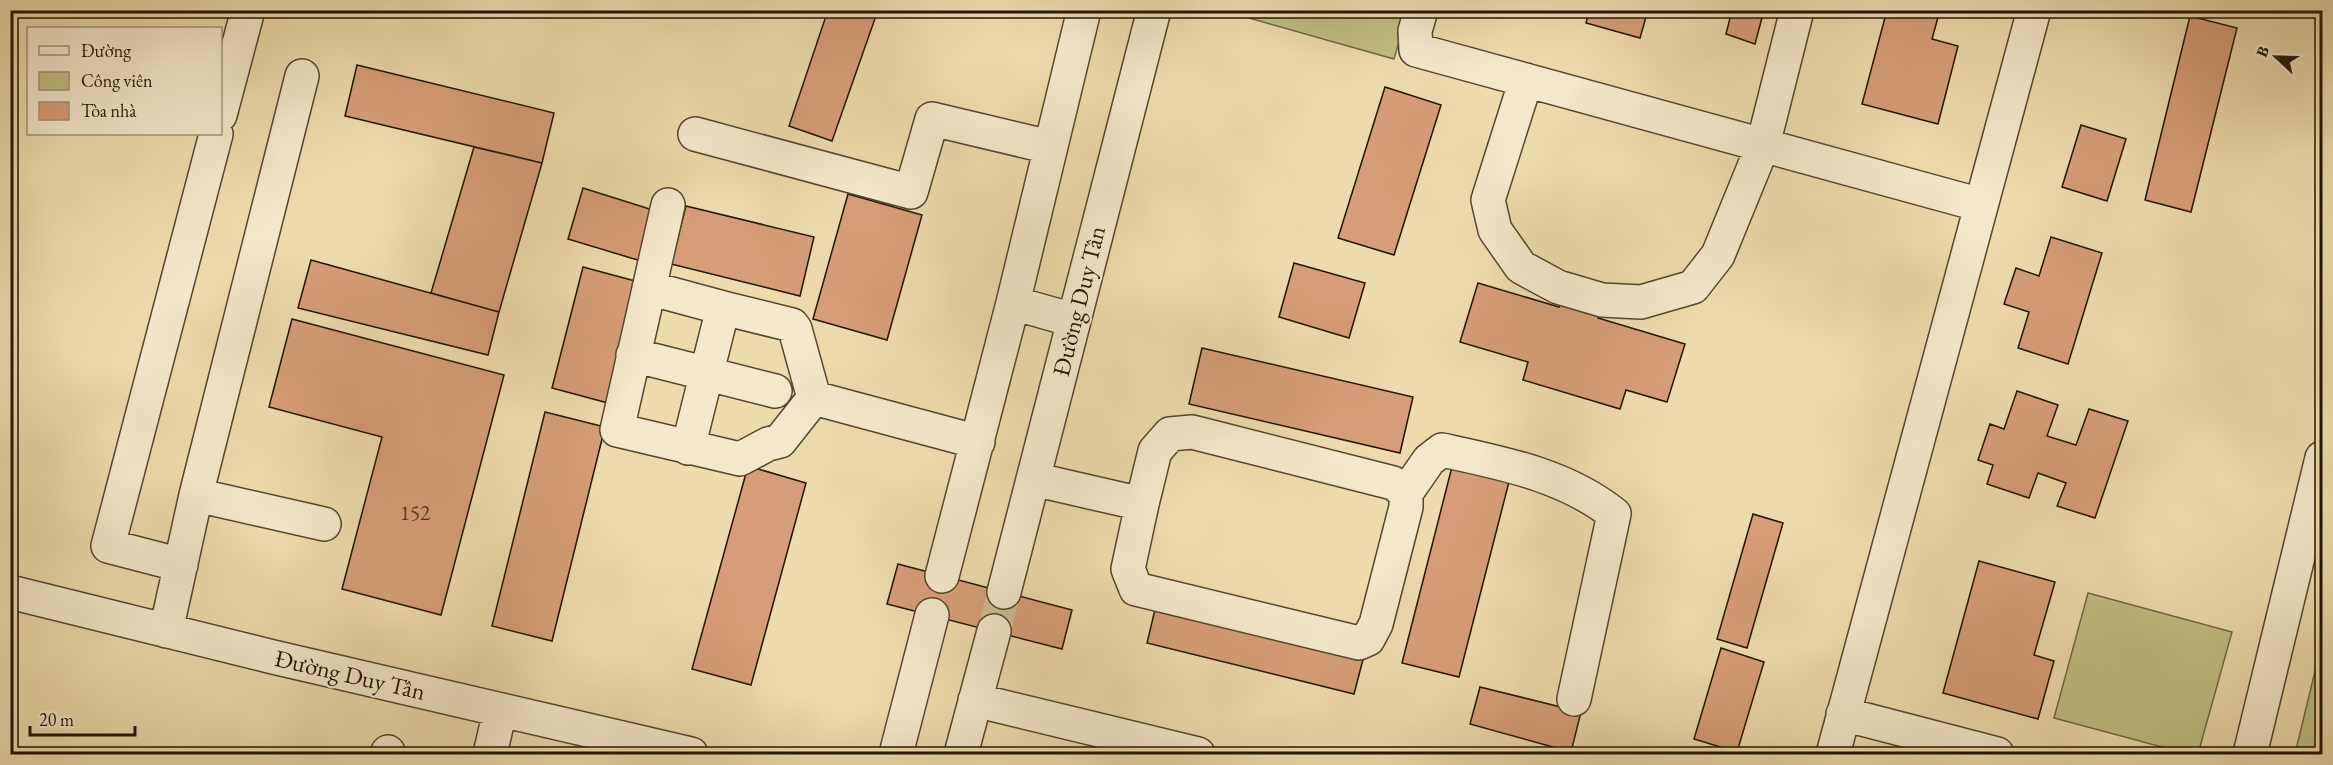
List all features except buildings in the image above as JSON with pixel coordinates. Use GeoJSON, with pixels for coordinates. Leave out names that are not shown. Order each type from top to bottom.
{"type":"FeatureCollection","features":[{"type":"Feature","properties":{"kind":"street"},"geometry":{"type":"LineString","coordinates":[[222,108],[248,10]]}},
{"type":"Feature","properties":{"kind":"street"},"geometry":{"type":"LineString","coordinates":[[942,576],[1013,303],[1084,10]]}},
{"type":"Feature","properties":{"kind":"street","name":"Đường Duy Tân"},"geometry":{"type":"LineString","coordinates":[[1004,592],[1154,10]]}},
{"type":"Feature","properties":{"kind":"street"},"geometry":{"type":"LineString","coordinates":[[1421,10],[1415,31],[1416,50],[1981,205]]}},
{"type":"Feature","properties":{"kind":"street"},"geometry":{"type":"LineString","coordinates":[[1526,80],[1488,200],[1495,230],[1521,267],[1558,287],[1602,300],[1641,302],[1693,287],[1718,255],[1763,145],[1797,10]]}},
{"type":"Feature","properties":{"kind":"street"},"geometry":{"type":"LineString","coordinates":[[1833,754],[2034,10]]}},
{"type":"Feature","properties":{"kind":"street"},"geometry":{"type":"LineString","coordinates":[[166,631],[196,495],[302,75]]}},
{"type":"Feature","properties":{"kind":"street"},"geometry":{"type":"LineString","coordinates":[[695,134],[911,192],[932,119],[1050,147]]}},
{"type":"Feature","properties":{"kind":"street"},"geometry":{"type":"LineString","coordinates":[[180,565],[108,546],[216,135]]}},
{"type":"Feature","properties":{"kind":"street"},"geometry":{"type":"LineString","coordinates":[[668,205],[617,430],[740,459],[768,444],[780,441],[814,398]]}},
{"type":"Feature","properties":{"kind":"street"},"geometry":{"type":"LineString","coordinates":[[649,288],[792,325],[814,398]]}},
{"type":"Feature","properties":{"kind":"street"},"geometry":{"type":"LineString","coordinates":[[1013,303],[1074,320]]}},
{"type":"Feature","properties":{"kind":"street"},"geometry":{"type":"LineString","coordinates":[[688,448],[723,308]]}},
{"type":"Feature","properties":{"kind":"street"},"geometry":{"type":"LineString","coordinates":[[768,444],[775,391],[795,329]]}},
{"type":"Feature","properties":{"kind":"street"},"geometry":{"type":"LineString","coordinates":[[633,355],[775,391]]}},
{"type":"Feature","properties":{"kind":"street"},"geometry":{"type":"LineString","coordinates":[[814,398],[978,442]]}},
{"type":"Feature","properties":{"kind":"street"},"geometry":{"type":"LineString","coordinates":[[1406,493],[1393,483],[1192,432],[1170,434],[1155,451],[1128,569],[1136,590],[1359,643],[1368,639],[1376,624],[1406,507],[1406,493],[1429,460],[1442,450],[1522,467],[1595,498],[1614,514],[1574,699]]}},
{"type":"Feature","properties":{"kind":"street"},"geometry":{"type":"LineString","coordinates":[[2250,754],[2322,458]]}},
{"type":"Feature","properties":{"kind":"street"},"geometry":{"type":"LineString","coordinates":[[1033,479],[1142,504]]}},
{"type":"Feature","properties":{"kind":"street"},"geometry":{"type":"LineString","coordinates":[[196,495],[324,524]]}},
{"type":"Feature","properties":{"kind":"street","name":"Đường Duy Tân"},"geometry":{"type":"LineString","coordinates":[[10,592],[500,711],[594,744],[691,754]]}},
{"type":"Feature","properties":{"kind":"street"},"geometry":{"type":"LineString","coordinates":[[896,754],[932,615]]}},
{"type":"Feature","properties":{"kind":"street"},"geometry":{"type":"LineString","coordinates":[[961,754],[994,631]]}},
{"type":"Feature","properties":{"kind":"street"},"geometry":{"type":"LineString","coordinates":[[975,700],[1198,754]]}},
{"type":"Feature","properties":{"kind":"street"},"geometry":{"type":"LineString","coordinates":[[490,754],[500,711]]}},
{"type":"Feature","properties":{"kind":"street"},"geometry":{"type":"LineString","coordinates":[[1843,714],[1997,754]]}},
{"type":"Feature","properties":{"kind":"green space"},"geometry":{"type":"Polygon","coordinates":[[[1224,11],[1408,11],[1394,59],[1224,11]]]}},
{"type":"Feature","properties":{"kind":"green space"},"geometry":{"type":"Polygon","coordinates":[[[2088,593],[2232,632],[2198,754],[2188,754],[2054,718],[2088,593]]]}},
{"type":"Feature","properties":{"kind":"green space"},"geometry":{"type":"Polygon","coordinates":[[[2322,642],[2322,754],[2295,754],[2322,642]]]}},
{"type":"Feature","properties":{"kind":"tunnel"},"geometry":{"type":"LineString","coordinates":[[994,631],[1004,592]]}}]}
